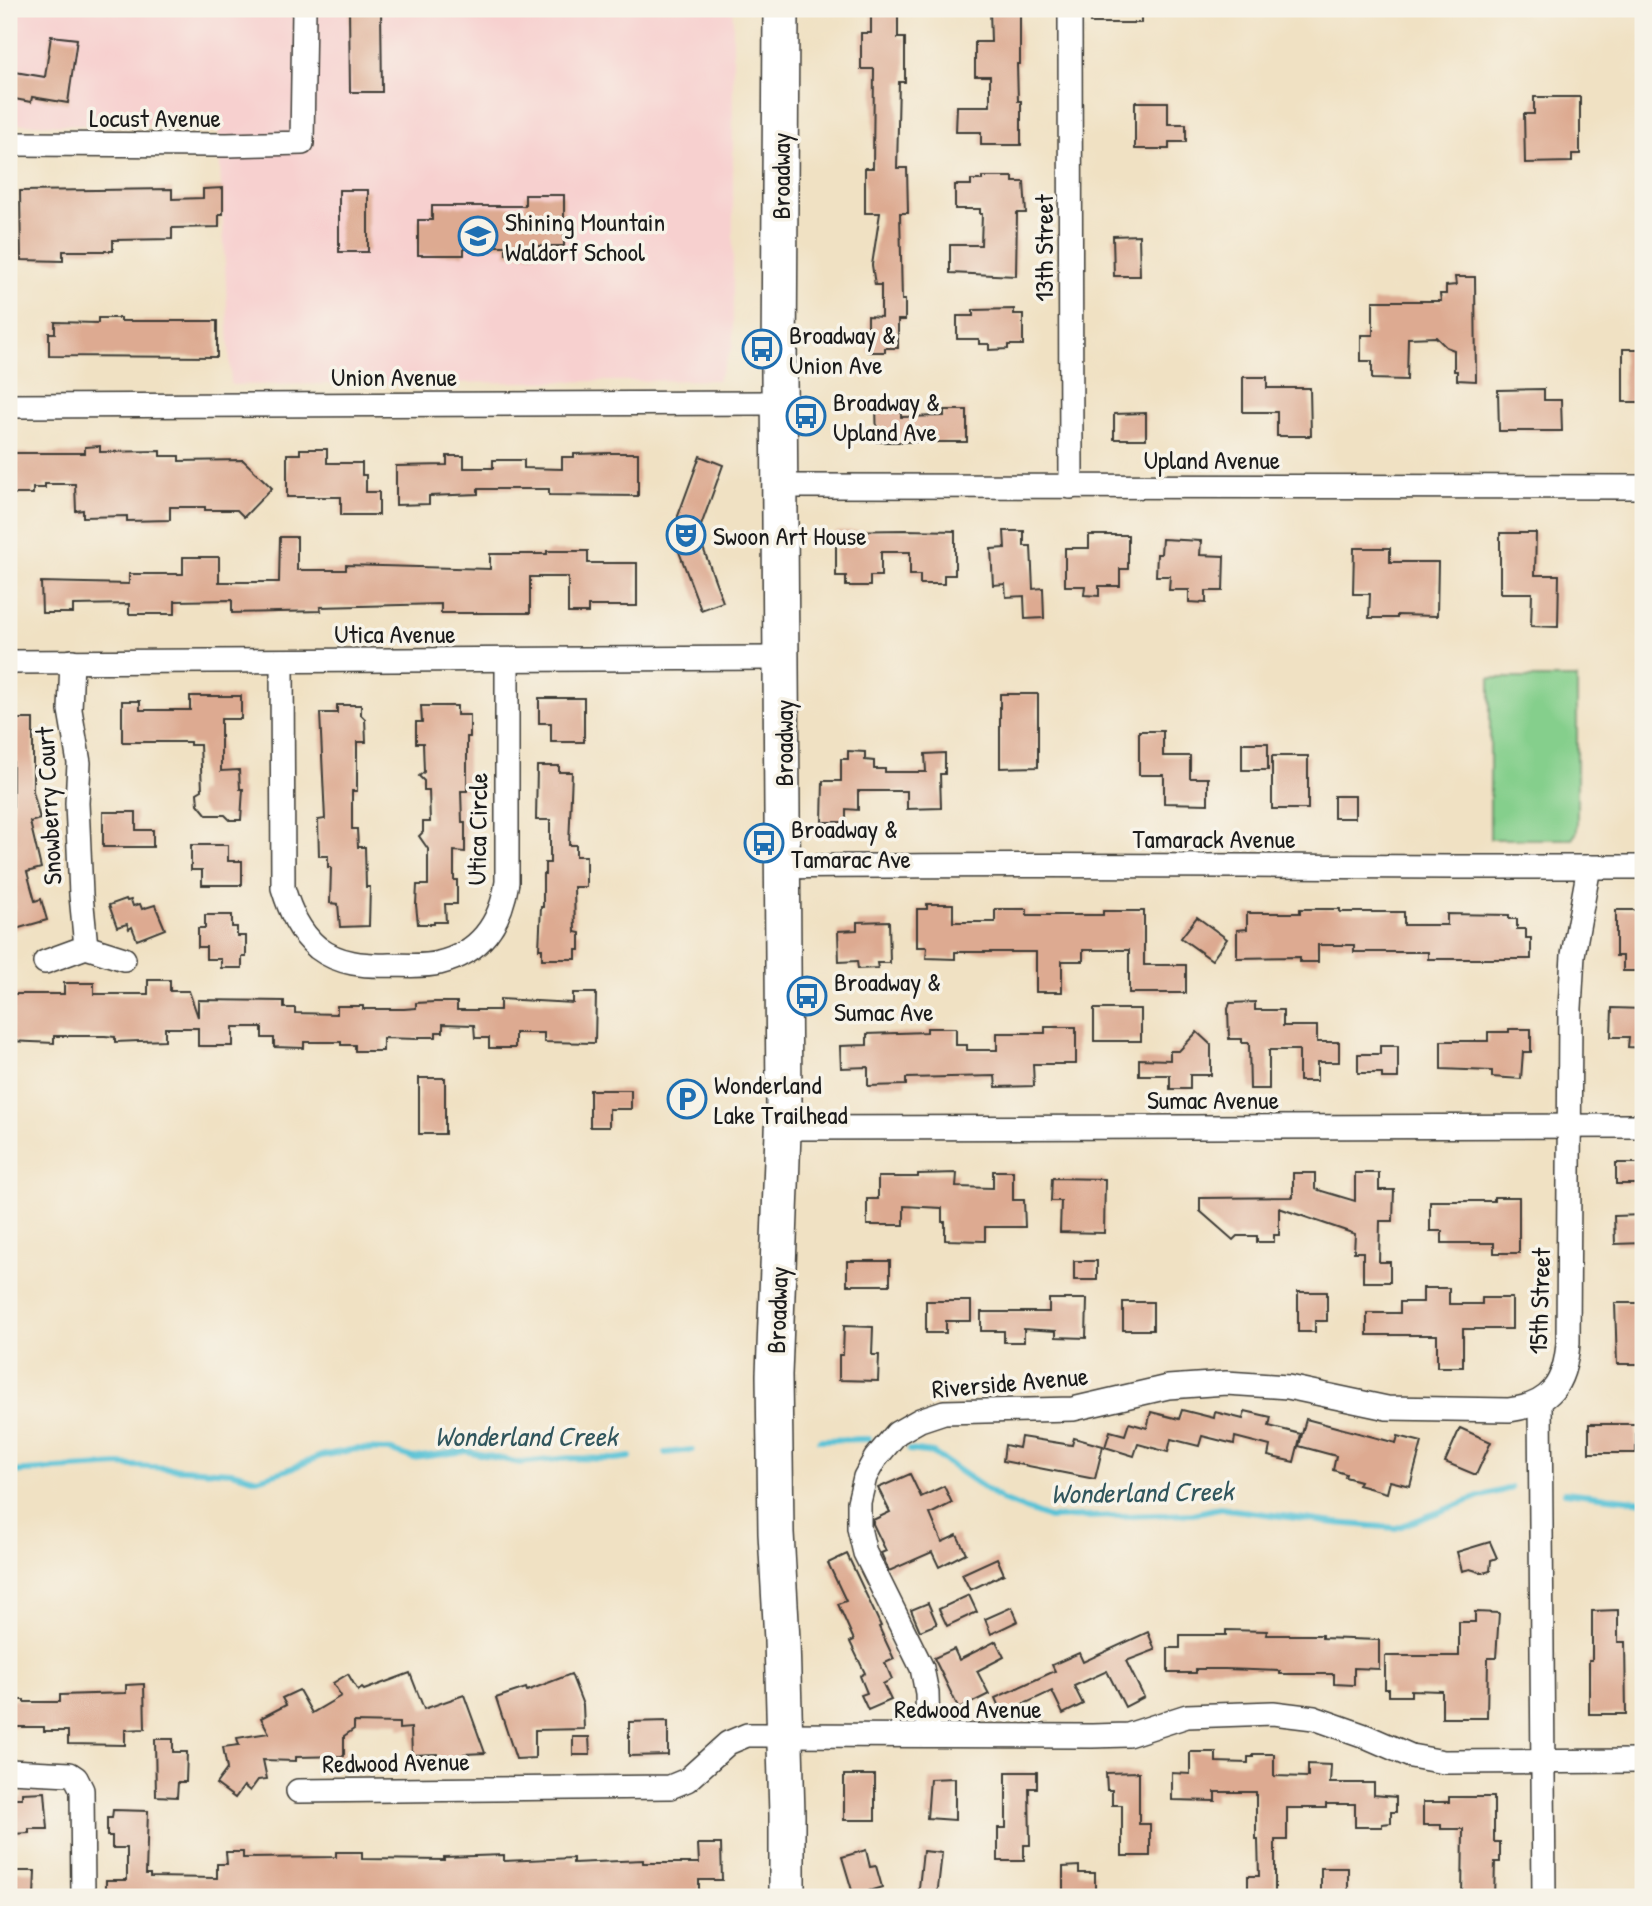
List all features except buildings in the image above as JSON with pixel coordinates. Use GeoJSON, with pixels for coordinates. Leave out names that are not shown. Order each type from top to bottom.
{"type":"FeatureCollection","features":[{"type":"Feature","properties":{"kind":"main road","name":"Broadway"},"geometry":{"type":"LineString","coordinates":[[781,9],[779,402],[784,867],[783,1128],[775,1388],[776,1532],[782,1640],[787,1897]]}},
{"type":"Feature","properties":{"kind":"street","name":"Locust Avenue"},"geometry":{"type":"LineString","coordinates":[[9,144],[302,143],[304,9]]}},
{"type":"Feature","properties":{"kind":"street","name":"13th Street"},"geometry":{"type":"LineString","coordinates":[[1070,9],[1071,487]]}},
{"type":"Feature","properties":{"kind":"street","name":"Union Avenue"},"geometry":{"type":"LineString","coordinates":[[9,406],[779,402]]}},
{"type":"Feature","properties":{"kind":"street","name":"Upland Avenue"},"geometry":{"type":"LineString","coordinates":[[780,486],[1643,487]]}},
{"type":"Feature","properties":{"kind":"street","name":"Utica Avenue"},"geometry":{"type":"LineString","coordinates":[[9,662],[153,659],[506,661],[782,658]]}},
{"type":"Feature","properties":{"kind":"street","name":"Snowberry Court"},"geometry":{"type":"LineString","coordinates":[[72,661],[70,710],[79,763],[80,856],[86,947]]}},
{"type":"Feature","properties":{"kind":"street","name":"Utica Circle"},"geometry":{"type":"LineString","coordinates":[[282,661],[283,888],[290,911],[302,932],[319,948],[340,960],[365,966],[438,963],[467,952],[489,932],[503,905],[506,882],[506,661]]}},
{"type":"Feature","properties":{"kind":"street","name":"Tamarack Avenue"},"geometry":{"type":"LineString","coordinates":[[784,867],[1643,867]]}},
{"type":"Feature","properties":{"kind":"street","name":"15th Street"},"geometry":{"type":"LineString","coordinates":[[1540,1402],[1558,1384],[1566,1367],[1570,1008],[1573,955],[1589,867]]}},
{"type":"Feature","properties":{"kind":"street"},"geometry":{"type":"LineString","coordinates":[[45,962],[86,947],[124,959]]}},
{"type":"Feature","properties":{"kind":"street","name":"Sumac Avenue"},"geometry":{"type":"LineString","coordinates":[[783,1128],[1643,1126]]}},
{"type":"Feature","properties":{"kind":"street","name":"Riverside Avenue"},"geometry":{"type":"LineString","coordinates":[[928,1735],[927,1693],[922,1668],[865,1553],[859,1528],[859,1502],[865,1477],[877,1454],[897,1433],[919,1420],[944,1412],[1073,1409],[1168,1387],[1226,1383],[1288,1387],[1387,1408],[1509,1410],[1522,1409],[1540,1402]]}},
{"type":"Feature","properties":{"kind":"street"},"geometry":{"type":"LineString","coordinates":[[1540,1402],[1544,1897]]}},
{"type":"Feature","properties":{"kind":"street","name":"Redwood Avenue"},"geometry":{"type":"LineString","coordinates":[[298,1791],[670,1787],[687,1780],[727,1743],[747,1735],[1092,1737],[1128,1735],[1187,1716],[1273,1713],[1314,1718],[1411,1756],[1444,1762],[1643,1761]]}},
{"type":"Feature","properties":{"kind":"street"},"geometry":{"type":"LineString","coordinates":[[9,1771],[70,1773],[76,1778],[82,1790],[83,1897]]}},
{"type":"Feature","properties":{"kind":"shaded area","name":"Shining Mountain Waldorf School"},"geometry":{"type":"Polygon","coordinates":[[[9,9],[733,9],[733,346],[718,380],[231,385],[218,127],[9,124],[9,9]]]}},
{"type":"Feature","properties":{"kind":"green space"},"geometry":{"type":"Polygon","coordinates":[[[1490,678],[1577,678],[1577,832],[1572,839],[1490,839],[1490,678]]]}},
{"type":"Feature","properties":{"kind":"waterway","name":"Wonderland Creek"},"geometry":{"type":"LineString","coordinates":[[820,1440],[868,1439]]}},
{"type":"Feature","properties":{"kind":"waterway","name":"Wonderland Creek"},"geometry":{"type":"LineString","coordinates":[[9,1472],[119,1465],[232,1472],[257,1479],[321,1456],[356,1449],[389,1450],[413,1458],[466,1451],[520,1463],[568,1458],[630,1457]]}},
{"type":"Feature","properties":{"kind":"waterway","name":"Wonderland Creek"},"geometry":{"type":"LineString","coordinates":[[665,1453],[692,1450]]}},
{"type":"Feature","properties":{"kind":"waterway","name":"Wonderland Creek"},"geometry":{"type":"LineString","coordinates":[[909,1450],[933,1453],[1002,1500],[1049,1518],[1192,1514],[1219,1508],[1396,1528],[1511,1488]]}},
{"type":"Feature","properties":{"kind":"waterway","name":"Wonderland Creek"},"geometry":{"type":"LineString","coordinates":[[1565,1492],[1643,1501]]}},
{"type":"Feature","properties":{"kind":"place","name":"Shining Mountain Waldorf School"},"geometry":{"type":"Point","coordinates":[478,236]}},
{"type":"Feature","properties":{"kind":"place","name":"Broadway & Union Ave"},"geometry":{"type":"Point","coordinates":[762,349]}},
{"type":"Feature","properties":{"kind":"place","name":"Broadway & Upland Ave"},"geometry":{"type":"Point","coordinates":[806,416]}},
{"type":"Feature","properties":{"kind":"place","name":"Swoon Art House"},"geometry":{"type":"Point","coordinates":[686,535]}},
{"type":"Feature","properties":{"kind":"place","name":"Broadway & Tamarac Ave"},"geometry":{"type":"Point","coordinates":[764,843]}},
{"type":"Feature","properties":{"kind":"place","name":"Broadway & Sumac Ave"},"geometry":{"type":"Point","coordinates":[807,996]}},
{"type":"Feature","properties":{"kind":"place","name":"Wonderland Lake Trailhead"},"geometry":{"type":"Point","coordinates":[687,1099]}}]}
